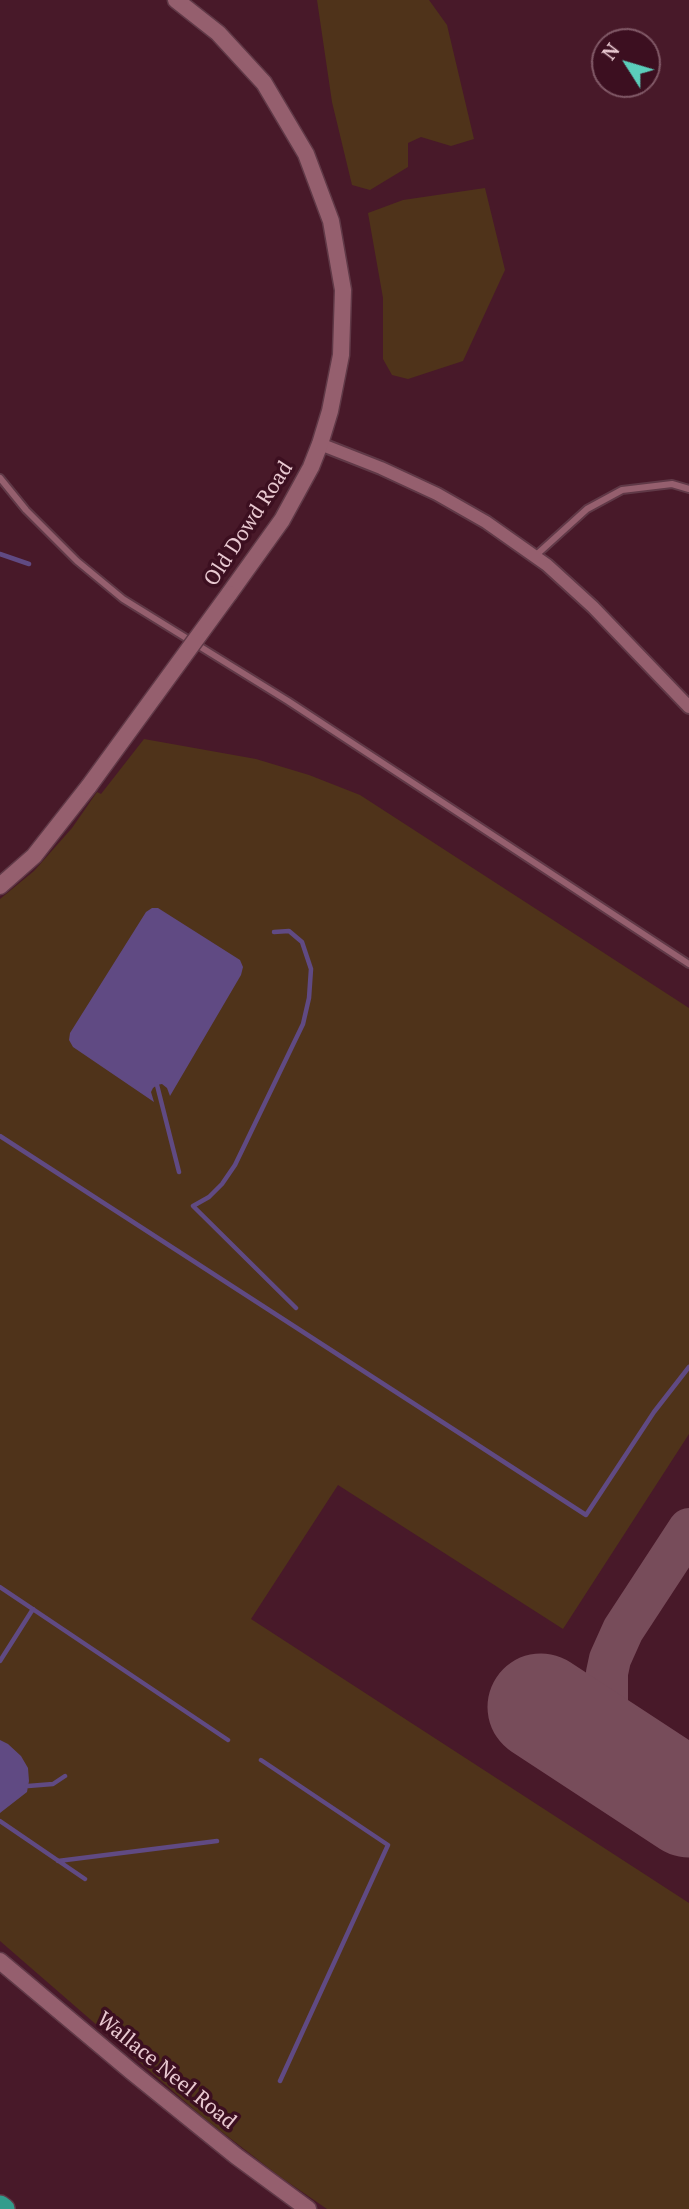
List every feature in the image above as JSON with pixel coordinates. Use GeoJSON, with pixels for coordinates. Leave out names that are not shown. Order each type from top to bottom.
{"type":"FeatureCollection","features":[{"type":"Feature","properties":{"kind":"street","name":"Old Dowd Road"},"geometry":{"type":"LineString","coordinates":[[0,886],[34,856],[89,786],[282,520],[311,467],[330,411],[341,355],[343,290],[331,221],[306,154],[264,83],[218,33],[176,0]]}},
{"type":"Feature","properties":{"kind":"street"},"geometry":{"type":"LineString","coordinates":[[320,444],[437,494],[486,522],[534,556],[593,607],[689,707]]}},
{"type":"Feature","properties":{"kind":"street","name":"Wallace Neel Road"},"geometry":{"type":"LineString","coordinates":[[0,1961],[152,2088],[308,2209]]}},
{"type":"Feature","properties":{"kind":"lane"},"geometry":{"type":"LineString","coordinates":[[0,478],[26,510],[77,561],[123,599],[288,701],[689,964]]}},
{"type":"Feature","properties":{"kind":"lane"},"geometry":{"type":"LineString","coordinates":[[534,556],[587,509],[622,489],[672,484],[689,489]]}},
{"type":"Feature","properties":{"kind":"shaded area"},"geometry":{"type":"Polygon","coordinates":[[[317,0],[429,0],[447,25],[474,139],[451,146],[421,137],[408,143],[408,167],[370,190],[352,185],[332,102],[317,0]]]}},
{"type":"Feature","properties":{"kind":"shaded area"},"geometry":{"type":"Polygon","coordinates":[[[485,188],[505,270],[463,361],[408,379],[392,375],[383,359],[383,298],[368,213],[403,200],[485,188]]]}},
{"type":"Feature","properties":{"kind":"shaded area"},"geometry":{"type":"Polygon","coordinates":[[[144,739],[256,759],[309,775],[360,795],[689,1008],[689,1434],[563,1629],[338,1485],[251,1619],[689,1903],[689,2209],[327,2209],[205,2119],[0,1941],[0,899],[34,871],[72,828],[97,792],[101,794],[144,739]]]}},
{"type":"Feature","properties":{"kind":"shaded area"},"geometry":{"type":"Polygon","coordinates":[[[158,908],[240,960],[243,967],[241,975],[170,1096],[167,1088],[162,1084],[157,1085],[151,1092],[154,1102],[73,1047],[69,1040],[70,1033],[146,912],[158,908]]]}},
{"type":"Feature","properties":{"kind":"shaded area"},"geometry":{"type":"Polygon","coordinates":[[[0,1740],[21,1756],[28,1768],[29,1781],[27,1792],[0,1813],[0,1740]]]}},
{"type":"Feature","properties":{"kind":"waterway"},"geometry":{"type":"LineString","coordinates":[[0,554],[29,564]]}},
{"type":"Feature","properties":{"kind":"waterway"},"geometry":{"type":"LineString","coordinates":[[274,932],[289,931],[302,942],[311,969],[309,998],[303,1024],[235,1165],[209,1197],[193,1206],[296,1308]]}},
{"type":"Feature","properties":{"kind":"waterway"},"geometry":{"type":"LineString","coordinates":[[157,1085],[179,1172]]}},
{"type":"Feature","properties":{"kind":"waterway"},"geometry":{"type":"LineString","coordinates":[[0,1136],[586,1515],[654,1412],[689,1367]]}},
{"type":"Feature","properties":{"kind":"waterway"},"geometry":{"type":"LineString","coordinates":[[0,1587],[228,1740]]}},
{"type":"Feature","properties":{"kind":"waterway"},"geometry":{"type":"LineString","coordinates":[[0,1661],[33,1609]]}},
{"type":"Feature","properties":{"kind":"waterway"},"geometry":{"type":"LineString","coordinates":[[261,1760],[388,1845],[280,2081]]}},
{"type":"Feature","properties":{"kind":"waterway"},"geometry":{"type":"LineString","coordinates":[[28,1786],[53,1784],[65,1776]]}},
{"type":"Feature","properties":{"kind":"waterway"},"geometry":{"type":"LineString","coordinates":[[0,1821],[85,1879]]}},
{"type":"Feature","properties":{"kind":"waterway"},"geometry":{"type":"LineString","coordinates":[[58,1861],[217,1841]]}},
{"type":"Feature","properties":{"kind":"taxiway"},"geometry":{"type":"LineString","coordinates":[[647,1777],[622,1751],[614,1738],[607,1704],[607,1673],[623,1630],[689,1529]]}},
{"type":"Feature","properties":{"kind":"runway"},"geometry":{"type":"LineString","coordinates":[[541,1707],[689,1804]]}}]}
